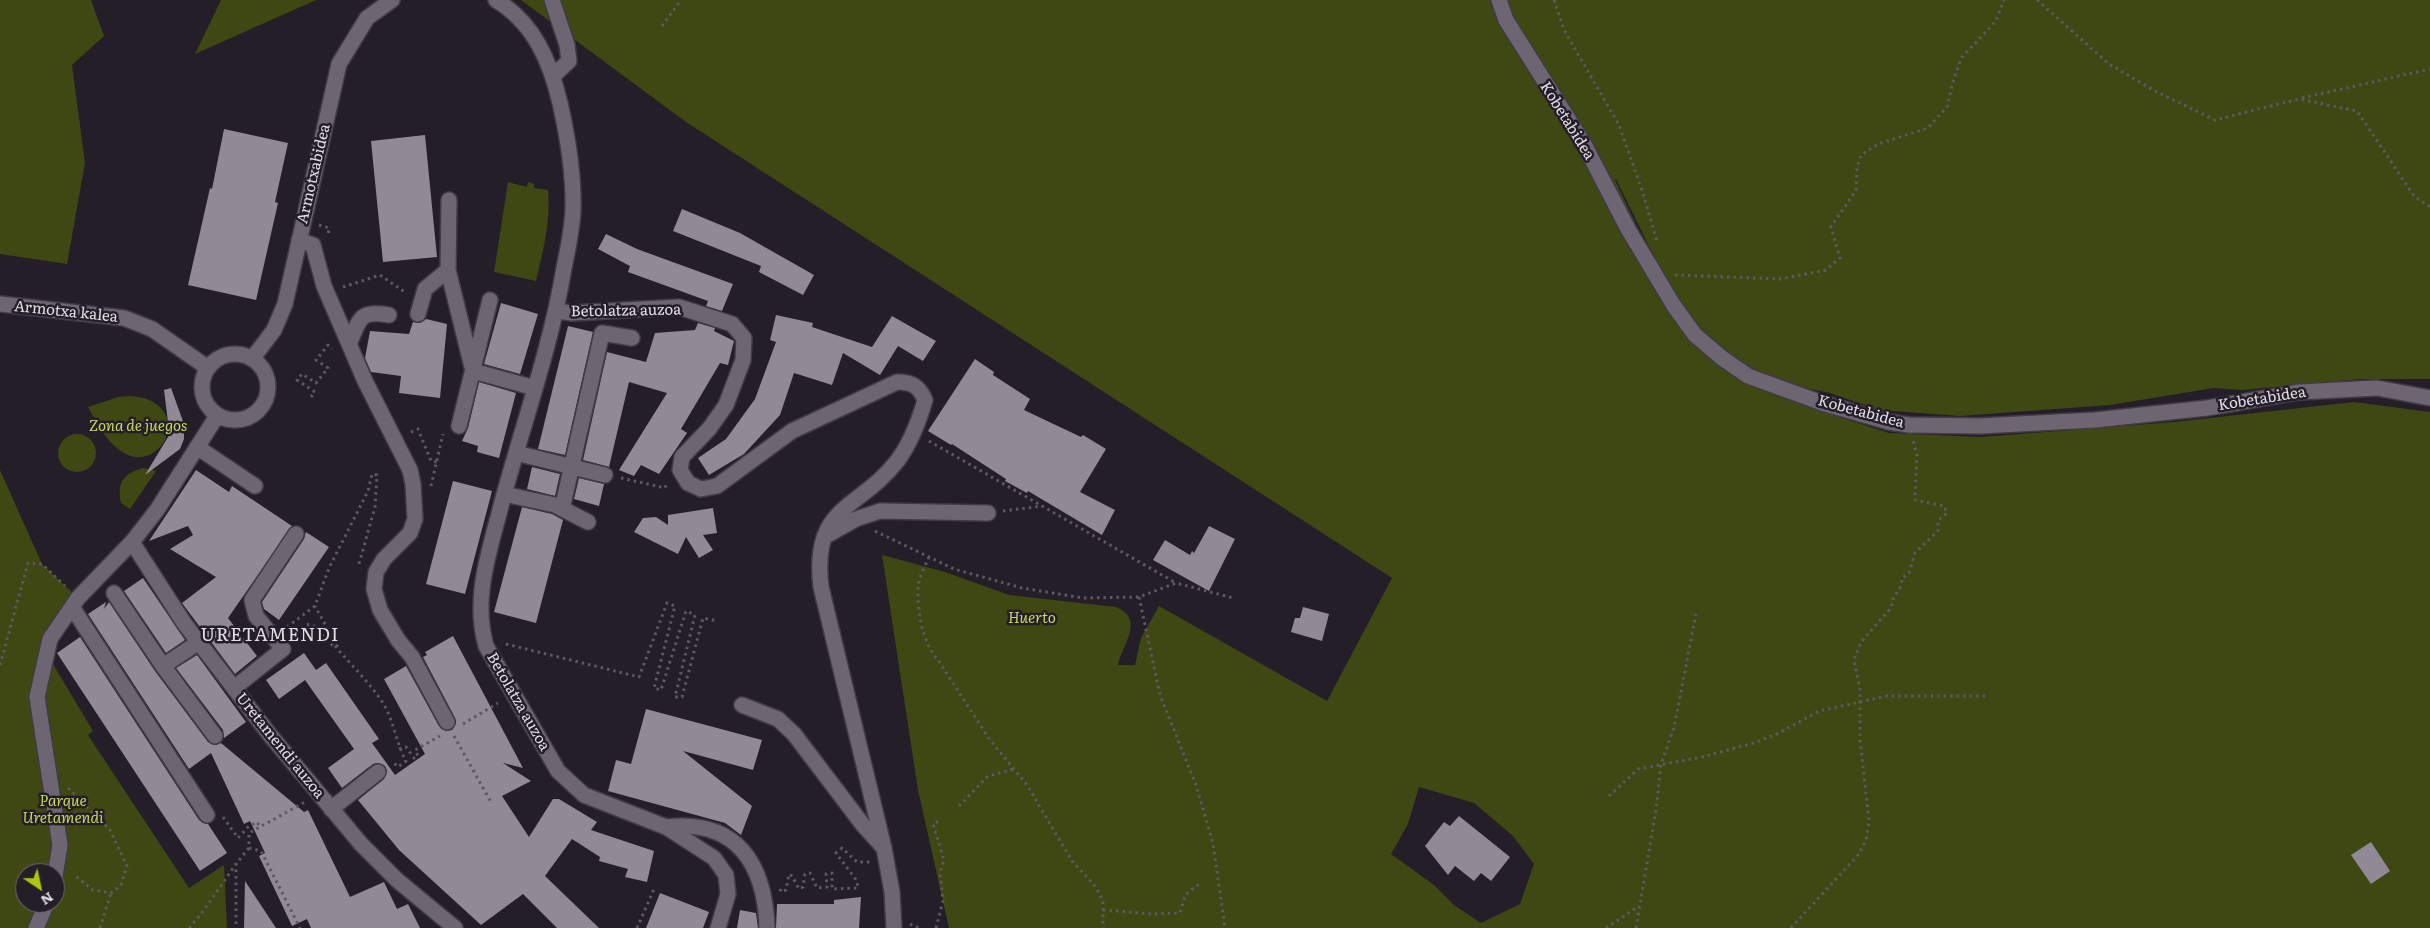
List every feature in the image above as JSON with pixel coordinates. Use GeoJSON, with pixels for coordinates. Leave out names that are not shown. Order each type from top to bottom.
{"type":"FeatureCollection","features":[{"type":"Feature","properties":{"kind":"street","name":"Armotxabidea"},"geometry":{"type":"LineString","coordinates":[[252,359],[274,330],[284,304],[339,64],[367,18],[392,0]]}},
{"type":"Feature","properties":{"kind":"street"},"geometry":{"type":"LineString","coordinates":[[496,0],[511,9],[529,27],[543,51],[554,76],[571,163],[573,212],[557,311]]}},
{"type":"Feature","properties":{"kind":"street"},"geometry":{"type":"LineString","coordinates":[[552,0],[567,45],[569,61],[554,76]]}},
{"type":"Feature","properties":{"kind":"street","name":"Kobetabidea"},"geometry":{"type":"LineString","coordinates":[[1499,0],[1506,20],[1584,144],[1628,229],[1674,306],[1696,334],[1722,358],[1748,376],[1822,403],[1889,422],[1909,425],[1980,426],[2094,420],[2207,408],[2298,392],[2378,388],[2430,398]]}},
{"type":"Feature","properties":{"kind":"street"},"geometry":{"type":"LineString","coordinates":[[449,200],[448,270],[473,371]]}},
{"type":"Feature","properties":{"kind":"street"},"geometry":{"type":"LineString","coordinates":[[299,240],[313,244],[324,286],[388,429],[410,470],[413,484],[415,519],[410,533],[384,558],[376,572],[374,590],[380,610],[398,640],[412,657],[449,726]]}},
{"type":"Feature","properties":{"kind":"street"},"geometry":{"type":"LineString","coordinates":[[418,314],[425,289],[448,270]]}},
{"type":"Feature","properties":{"kind":"street"},"geometry":{"type":"LineString","coordinates":[[459,426],[490,300]]}},
{"type":"Feature","properties":{"kind":"street","name":"Armotxa kalea"},"geometry":{"type":"LineString","coordinates":[[0,304],[124,318],[152,329],[208,368]]}},
{"type":"Feature","properties":{"kind":"street","name":"Betolatza auzoa"},"geometry":{"type":"LineString","coordinates":[[718,928],[728,894],[726,874],[714,858],[666,828],[584,794],[558,771],[486,646],[480,626],[482,580],[504,494],[557,311],[572,313],[679,307],[732,324],[744,338],[743,360],[726,405],[709,429],[682,457],[680,470],[688,483],[702,489],[717,486],[792,432],[897,382],[910,382],[920,389],[925,400],[913,432],[897,460],[834,518],[824,537],[818,562],[821,587],[884,848],[892,892],[894,928]]}},
{"type":"Feature","properties":{"kind":"street"},"geometry":{"type":"LineString","coordinates":[[350,342],[360,319],[366,314],[372,312],[389,316]]}},
{"type":"Feature","properties":{"kind":"street","name":"Betolatza auzoa"},"geometry":{"type":"LineString","coordinates":[[562,509],[602,332],[632,338]]}},
{"type":"Feature","properties":{"kind":"street"},"geometry":{"type":"LineString","coordinates":[[238,354],[252,359],[264,372],[268,383],[267,394],[263,404],[256,413],[246,419],[234,420],[217,416],[207,405],[201,387],[208,368],[215,360],[226,355],[238,354]]}},
{"type":"Feature","properties":{"kind":"street"},"geometry":{"type":"LineString","coordinates":[[473,371],[535,388]]}},
{"type":"Feature","properties":{"kind":"street"},"geometry":{"type":"LineString","coordinates":[[57,863],[60,845],[37,697],[50,639],[75,602],[132,542],[157,510],[217,416]]}},
{"type":"Feature","properties":{"kind":"street"},"geometry":{"type":"LineString","coordinates":[[197,447],[255,486]]}},
{"type":"Feature","properties":{"kind":"street"},"geometry":{"type":"LineString","coordinates":[[516,453],[605,475]]}},
{"type":"Feature","properties":{"kind":"street"},"geometry":{"type":"LineString","coordinates":[[504,494],[555,505],[588,522]]}},
{"type":"Feature","properties":{"kind":"street"},"geometry":{"type":"LineString","coordinates":[[824,537],[851,522],[880,511],[988,513]]}},
{"type":"Feature","properties":{"kind":"street"},"geometry":{"type":"LineString","coordinates":[[234,688],[283,649],[256,616],[252,600],[296,534]]}},
{"type":"Feature","properties":{"kind":"street","name":"Uretamendi auzoa"},"geometry":{"type":"LineString","coordinates":[[132,542],[198,642],[319,794],[361,844],[397,880],[448,926]]}},
{"type":"Feature","properties":{"kind":"street"},"geometry":{"type":"LineString","coordinates":[[114,593],[215,736]]}},
{"type":"Feature","properties":{"kind":"street"},"geometry":{"type":"LineString","coordinates":[[75,602],[214,814]]}},
{"type":"Feature","properties":{"kind":"street"},"geometry":{"type":"LineString","coordinates":[[164,666],[198,642]]}},
{"type":"Feature","properties":{"kind":"street"},"geometry":{"type":"LineString","coordinates":[[742,705],[778,719],[794,734],[864,826],[884,848]]}},
{"type":"Feature","properties":{"kind":"street"},"geometry":{"type":"LineString","coordinates":[[331,808],[378,772]]}},
{"type":"Feature","properties":{"kind":"street","name":"Betolatza auzoa"},"geometry":{"type":"LineString","coordinates":[[666,828],[685,825],[722,834],[744,853],[755,867],[762,885],[767,928]]}},
{"type":"Feature","properties":{"kind":"street"},"geometry":{"type":"LineString","coordinates":[[36,928],[43,913]]}},
{"type":"Feature","properties":{"kind":"path"},"geometry":{"type":"LineString","coordinates":[[675,0],[677,6]]}},
{"type":"Feature","properties":{"kind":"path"},"geometry":{"type":"LineString","coordinates":[[662,26],[680,0]]}},
{"type":"Feature","properties":{"kind":"path"},"geometry":{"type":"LineString","coordinates":[[1554,0],[1564,30],[1619,126],[1643,193],[1659,248]]}},
{"type":"Feature","properties":{"kind":"path"},"geometry":{"type":"LineString","coordinates":[[1667,275],[1780,278],[1826,270],[1840,258],[1831,227],[1856,190],[1857,168],[1861,155],[1878,144],[1928,128],[1947,107],[1954,78],[1962,57],[1996,22],[2004,0]]}},
{"type":"Feature","properties":{"kind":"path"},"geometry":{"type":"LineString","coordinates":[[2036,0],[2108,64],[2155,91],[2215,120],[2430,69]]}},
{"type":"Feature","properties":{"kind":"path"},"geometry":{"type":"LineString","coordinates":[[2299,99],[2357,111],[2414,196],[2430,207]]}},
{"type":"Feature","properties":{"kind":"path"},"geometry":{"type":"LineString","coordinates":[[304,221],[329,228],[327,246]]}},
{"type":"Feature","properties":{"kind":"path"},"geometry":{"type":"LineString","coordinates":[[340,287],[380,275],[407,293]]}},
{"type":"Feature","properties":{"kind":"path"},"geometry":{"type":"LineString","coordinates":[[311,397],[315,392],[297,380],[302,374],[316,383],[328,368],[316,360],[328,346],[350,362],[358,362]]}},
{"type":"Feature","properties":{"kind":"path"},"geometry":{"type":"LineString","coordinates":[[1791,928],[1859,854],[1866,840],[1870,820],[1860,740],[1860,700],[1854,660],[1861,642],[1891,608],[1892,599],[1902,586],[1902,578],[1908,573],[1914,553],[1938,531],[1938,521],[1946,513],[1944,506],[1915,500],[1917,455],[1909,425]]}},
{"type":"Feature","properties":{"kind":"path"},"geometry":{"type":"LineString","coordinates":[[913,432],[1176,583],[1233,598]]}},
{"type":"Feature","properties":{"kind":"path"},"geometry":{"type":"LineString","coordinates":[[284,629],[315,606],[329,568],[368,491],[372,474],[377,476],[375,507],[358,569]]}},
{"type":"Feature","properties":{"kind":"path"},"geometry":{"type":"LineString","coordinates":[[605,475],[665,488]]}},
{"type":"Feature","properties":{"kind":"path"},"geometry":{"type":"LineString","coordinates":[[988,513],[1043,506]]}},
{"type":"Feature","properties":{"kind":"path"},"geometry":{"type":"LineString","coordinates":[[851,522],[888,536],[954,569],[1022,588],[1083,598],[1139,597],[1176,583]]}},
{"type":"Feature","properties":{"kind":"path"},"geometry":{"type":"LineString","coordinates":[[929,558],[918,586],[923,632],[929,650],[938,660],[990,740],[1027,785],[1072,861],[1096,886],[1103,901],[1103,928]]}},
{"type":"Feature","properties":{"kind":"path"},"geometry":{"type":"LineString","coordinates":[[0,665],[28,564],[42,564],[75,602]]}},
{"type":"Feature","properties":{"kind":"path"},"geometry":{"type":"LineString","coordinates":[[1139,597],[1160,695],[1196,785],[1213,843],[1225,928]]}},
{"type":"Feature","properties":{"kind":"path"},"geometry":{"type":"LineString","coordinates":[[504,638],[506,646],[639,677],[667,603],[675,606],[654,688],[661,690],[686,611],[695,616],[675,697],[682,697],[703,618],[718,621]]}},
{"type":"Feature","properties":{"kind":"path"},"geometry":{"type":"LineString","coordinates":[[315,606],[335,646]]}},
{"type":"Feature","properties":{"kind":"path"},"geometry":{"type":"LineString","coordinates":[[1636,928],[1656,810],[1661,764],[1674,728],[1696,614]]}},
{"type":"Feature","properties":{"kind":"path"},"geometry":{"type":"LineString","coordinates":[[280,645],[306,625],[312,624],[335,646],[383,703],[399,749],[406,747],[414,758],[418,756],[415,750],[449,726],[451,720],[456,728],[498,705],[494,696]]}},
{"type":"Feature","properties":{"kind":"path"},"geometry":{"type":"LineString","coordinates":[[1609,796],[1638,769],[1702,757],[1754,743],[1779,733],[1818,711],[1860,700],[1886,696],[1988,696]]}},
{"type":"Feature","properties":{"kind":"path"},"geometry":{"type":"LineString","coordinates":[[449,726],[492,804]]}},
{"type":"Feature","properties":{"kind":"path"},"geometry":{"type":"LineString","coordinates":[[48,769],[110,830],[120,848],[126,866],[125,877],[121,885],[111,893],[100,928]]}},
{"type":"Feature","properties":{"kind":"path"},"geometry":{"type":"LineString","coordinates":[[959,806],[988,776],[1014,769]]}},
{"type":"Feature","properties":{"kind":"path"},"geometry":{"type":"LineString","coordinates":[[189,928],[213,899],[236,863],[249,848],[249,833],[319,794]]}},
{"type":"Feature","properties":{"kind":"path"},"geometry":{"type":"LineString","coordinates":[[214,814],[238,838],[248,827],[257,822],[260,827]]}},
{"type":"Feature","properties":{"kind":"path"},"geometry":{"type":"LineString","coordinates":[[936,928],[943,901],[940,873],[944,860],[933,824],[940,820]]}},
{"type":"Feature","properties":{"kind":"path"},"geometry":{"type":"LineString","coordinates":[[249,848],[261,851],[300,928]]}},
{"type":"Feature","properties":{"kind":"path"},"geometry":{"type":"LineString","coordinates":[[779,885],[781,892],[786,890],[789,874],[799,889],[803,887],[806,874],[810,872],[818,888],[827,887],[826,874],[832,873],[832,889],[858,888],[857,880],[836,853],[842,848],[857,862],[870,862]]}},
{"type":"Feature","properties":{"kind":"path"},"geometry":{"type":"LineString","coordinates":[[57,860],[93,890],[111,893]]}},
{"type":"Feature","properties":{"kind":"path"},"geometry":{"type":"LineString","coordinates":[[236,863],[236,928]]}},
{"type":"Feature","properties":{"kind":"path"},"geometry":{"type":"LineString","coordinates":[[1103,910],[1152,914],[1180,913],[1185,895],[1199,884]]}},
{"type":"Feature","properties":{"kind":"path"},"geometry":{"type":"LineString","coordinates":[[637,928],[654,888]]}},
{"type":"Feature","properties":{"kind":"path"},"geometry":{"type":"LineString","coordinates":[[1606,928],[1640,905]]}},
{"type":"Feature","properties":{"kind":"green space"},"geometry":{"type":"Polygon","coordinates":[[[0,0],[91,0],[104,36],[72,65],[85,163],[67,264],[0,254],[0,0]]]}},
{"type":"Feature","properties":{"kind":"green space"},"geometry":{"type":"Polygon","coordinates":[[[221,0],[316,0],[195,54],[221,0]]]}},
{"type":"Feature","properties":{"kind":"green space","name":"Huerto"},"geometry":{"type":"Polygon","coordinates":[[[521,0],[2430,0],[2430,379],[2361,379],[2242,390],[2214,388],[2110,405],[1960,416],[1879,410],[1830,393],[1750,377],[1829,414],[1889,433],[1981,437],[2174,422],[2354,402],[2430,412],[2430,928],[949,928],[918,790],[882,555],[945,572],[1009,595],[1116,607],[1125,612],[1131,625],[1130,633],[1118,665],[1135,665],[1141,638],[1159,606],[1327,701],[1392,578],[686,122],[521,0]],[[1615,180],[1673,303],[1671,291],[1615,180]],[[1419,787],[1408,824],[1391,854],[1434,885],[1454,905],[1481,923],[1520,904],[1534,864],[1513,836],[1474,803],[1419,787]]]}},
{"type":"Feature","properties":{"kind":"green space"},"geometry":{"type":"Polygon","coordinates":[[[508,182],[527,187],[528,182],[534,184],[534,188],[548,190],[547,225],[536,281],[494,272],[508,182]]]}},
{"type":"Feature","properties":{"kind":"green space","name":"Zona de juegos"},"geometry":{"type":"Polygon","coordinates":[[[131,396],[153,402],[163,410],[168,420],[165,440],[151,454],[142,457],[131,456],[117,448],[105,435],[88,407],[118,397],[131,396]]]}},
{"type":"Feature","properties":{"kind":"green space"},"geometry":{"type":"Polygon","coordinates":[[[77,434],[90,440],[96,453],[90,466],[77,472],[64,466],[58,453],[64,440],[77,434]]]}},
{"type":"Feature","properties":{"kind":"green space"},"geometry":{"type":"Polygon","coordinates":[[[143,468],[156,471],[130,509],[121,503],[121,484],[126,476],[143,468]]]}},
{"type":"Feature","properties":{"kind":"green space","name":"Parque Uretamendi"},"geometry":{"type":"Polygon","coordinates":[[[0,470],[42,564],[78,598],[47,654],[93,731],[88,735],[189,888],[224,865],[227,928],[0,928],[0,470]]]}},
{"type":"Feature","properties":{"kind":"building"},"geometry":{"type":"Polygon","coordinates":[[[224,129],[288,143],[275,202],[278,203],[256,300],[188,285],[210,188],[212,189],[224,129]]]}},
{"type":"Feature","properties":{"kind":"building"},"geometry":{"type":"Polygon","coordinates":[[[425,135],[437,257],[383,262],[371,141],[425,135]]]}},
{"type":"Feature","properties":{"kind":"building"},"geometry":{"type":"Polygon","coordinates":[[[682,209],[740,233],[814,275],[803,295],[759,272],[761,266],[673,231],[682,209]]]}},
{"type":"Feature","properties":{"kind":"building"},"geometry":{"type":"Polygon","coordinates":[[[606,234],[637,249],[733,284],[722,311],[706,306],[708,301],[628,272],[630,266],[598,249],[606,234]]]}},
{"type":"Feature","properties":{"kind":"building"},"geometry":{"type":"Polygon","coordinates":[[[501,303],[538,314],[520,374],[484,364],[501,303]]]}},
{"type":"Feature","properties":{"kind":"building"},"geometry":{"type":"Polygon","coordinates":[[[776,315],[813,323],[812,327],[872,347],[892,316],[936,341],[923,361],[898,346],[880,375],[843,353],[832,385],[794,373],[780,415],[744,454],[709,475],[698,458],[726,439],[755,399],[776,342],[770,340],[776,315]]]}},
{"type":"Feature","properties":{"kind":"building"},"geometry":{"type":"Polygon","coordinates":[[[426,319],[447,324],[440,398],[399,393],[401,376],[371,372],[365,358],[370,331],[409,334],[413,322],[420,323],[426,319]]]}},
{"type":"Feature","properties":{"kind":"building"},"geometry":{"type":"Polygon","coordinates":[[[698,323],[715,328],[714,331],[734,341],[728,365],[720,363],[681,429],[687,433],[659,474],[641,465],[634,476],[619,470],[667,393],[629,382],[609,467],[583,460],[607,352],[646,362],[655,333],[695,330],[698,323]]]}},
{"type":"Feature","properties":{"kind":"building"},"geometry":{"type":"Polygon","coordinates":[[[568,326],[593,332],[565,455],[538,449],[568,326]]]}},
{"type":"Feature","properties":{"kind":"building"},"geometry":{"type":"Polygon","coordinates":[[[975,359],[994,372],[993,375],[1030,399],[1024,410],[1081,437],[1083,435],[1106,449],[1080,492],[1115,510],[1102,535],[1028,491],[1027,493],[1005,481],[1006,479],[952,444],[928,431],[975,359]]]}},
{"type":"Feature","properties":{"kind":"building"},"geometry":{"type":"Polygon","coordinates":[[[479,382],[516,393],[499,458],[477,452],[478,446],[462,441],[468,428],[479,382]]]}},
{"type":"Feature","properties":{"kind":"building"},"geometry":{"type":"Polygon","coordinates":[[[171,388],[184,424],[184,439],[180,449],[145,475],[168,437],[169,430],[164,390],[171,388]]]}},
{"type":"Feature","properties":{"kind":"building"},"geometry":{"type":"Polygon","coordinates":[[[532,467],[560,474],[555,496],[527,489],[532,467]]]}},
{"type":"Feature","properties":{"kind":"building"},"geometry":{"type":"Polygon","coordinates":[[[196,470],[229,492],[232,486],[292,526],[228,618],[257,656],[235,674],[182,603],[216,577],[170,549],[193,535],[188,526],[149,541],[196,470]]]}},
{"type":"Feature","properties":{"kind":"building"},"geometry":{"type":"Polygon","coordinates":[[[579,478],[604,484],[599,506],[574,499],[579,478]]]}},
{"type":"Feature","properties":{"kind":"building"},"geometry":{"type":"Polygon","coordinates":[[[453,481],[492,491],[465,594],[426,584],[453,481]]]}},
{"type":"Feature","properties":{"kind":"building"},"geometry":{"type":"Polygon","coordinates":[[[522,507],[552,514],[563,520],[536,623],[494,612],[522,507]]]}},
{"type":"Feature","properties":{"kind":"building"},"geometry":{"type":"Polygon","coordinates":[[[713,508],[717,533],[703,535],[713,550],[699,558],[686,537],[678,554],[634,532],[643,518],[656,517],[668,525],[668,515],[713,508]]]}},
{"type":"Feature","properties":{"kind":"building"},"geometry":{"type":"Polygon","coordinates":[[[1209,526],[1235,539],[1209,591],[1153,560],[1165,540],[1190,555],[1192,551],[1194,553],[1209,526]]]}},
{"type":"Feature","properties":{"kind":"building"},"geometry":{"type":"Polygon","coordinates":[[[306,532],[329,547],[279,620],[264,609],[262,602],[304,539],[306,532]]]}},
{"type":"Feature","properties":{"kind":"building"},"geometry":{"type":"Polygon","coordinates":[[[143,578],[185,640],[166,653],[124,591],[143,578]]]}},
{"type":"Feature","properties":{"kind":"building"},"geometry":{"type":"Polygon","coordinates":[[[106,602],[104,609],[109,602],[155,671],[208,742],[216,745],[221,743],[304,812],[308,810],[350,897],[384,882],[397,909],[408,904],[420,928],[311,928],[307,919],[292,926],[259,856],[265,853],[250,821],[244,824],[211,753],[189,769],[88,614],[106,602]]]}},
{"type":"Feature","properties":{"kind":"building"},"geometry":{"type":"Polygon","coordinates":[[[1303,607],[1329,614],[1322,641],[1291,632],[1295,618],[1300,618],[1303,607]]]}},
{"type":"Feature","properties":{"kind":"building"},"geometry":{"type":"Polygon","coordinates":[[[453,636],[523,768],[503,763],[531,781],[502,796],[529,837],[553,799],[559,799],[597,822],[591,830],[654,851],[647,882],[625,877],[628,869],[599,861],[600,857],[572,839],[545,876],[599,928],[557,928],[523,894],[481,925],[399,850],[358,800],[384,779],[387,771],[385,766],[377,763],[373,764],[342,788],[328,768],[354,749],[305,680],[279,699],[266,680],[304,653],[316,670],[326,663],[379,739],[372,743],[395,775],[425,754],[384,679],[406,666],[439,726],[446,731],[452,730],[456,723],[455,718],[423,657],[427,655],[425,652],[453,636]]]}},
{"type":"Feature","properties":{"kind":"building"},"geometry":{"type":"Polygon","coordinates":[[[80,637],[199,820],[208,824],[227,853],[200,871],[57,653],[80,637]]]}},
{"type":"Feature","properties":{"kind":"building"},"geometry":{"type":"Polygon","coordinates":[[[197,655],[246,722],[224,738],[223,730],[176,668],[197,655]]]}},
{"type":"Feature","properties":{"kind":"building"},"geometry":{"type":"Polygon","coordinates":[[[646,709],[762,740],[753,770],[683,751],[752,806],[741,835],[725,823],[608,791],[616,760],[631,764],[646,709]]]}},
{"type":"Feature","properties":{"kind":"building"},"geometry":{"type":"Polygon","coordinates":[[[1459,816],[1510,857],[1491,881],[1481,873],[1474,881],[1455,866],[1448,875],[1425,846],[1444,822],[1450,826],[1459,816]]]}},
{"type":"Feature","properties":{"kind":"building"},"geometry":{"type":"Polygon","coordinates":[[[2371,842],[2390,871],[2371,884],[2351,855],[2371,842]]]}},
{"type":"Feature","properties":{"kind":"building"},"geometry":{"type":"Polygon","coordinates":[[[245,881],[276,928],[244,928],[245,881]]]}},
{"type":"Feature","properties":{"kind":"building"},"geometry":{"type":"Polygon","coordinates":[[[660,893],[709,912],[703,928],[646,928],[660,893]]]}},
{"type":"Feature","properties":{"kind":"building"},"geometry":{"type":"Polygon","coordinates":[[[861,897],[859,928],[776,928],[777,904],[834,904],[834,900],[861,897]]]}},
{"type":"Feature","properties":{"kind":"building"},"geometry":{"type":"Polygon","coordinates":[[[740,910],[756,913],[758,928],[737,928],[740,910]]]}},
{"type":"Feature","properties":{"kind":"district","name":"URETAMENDI"},"geometry":{"type":"Point","coordinates":[270,636]}}]}
